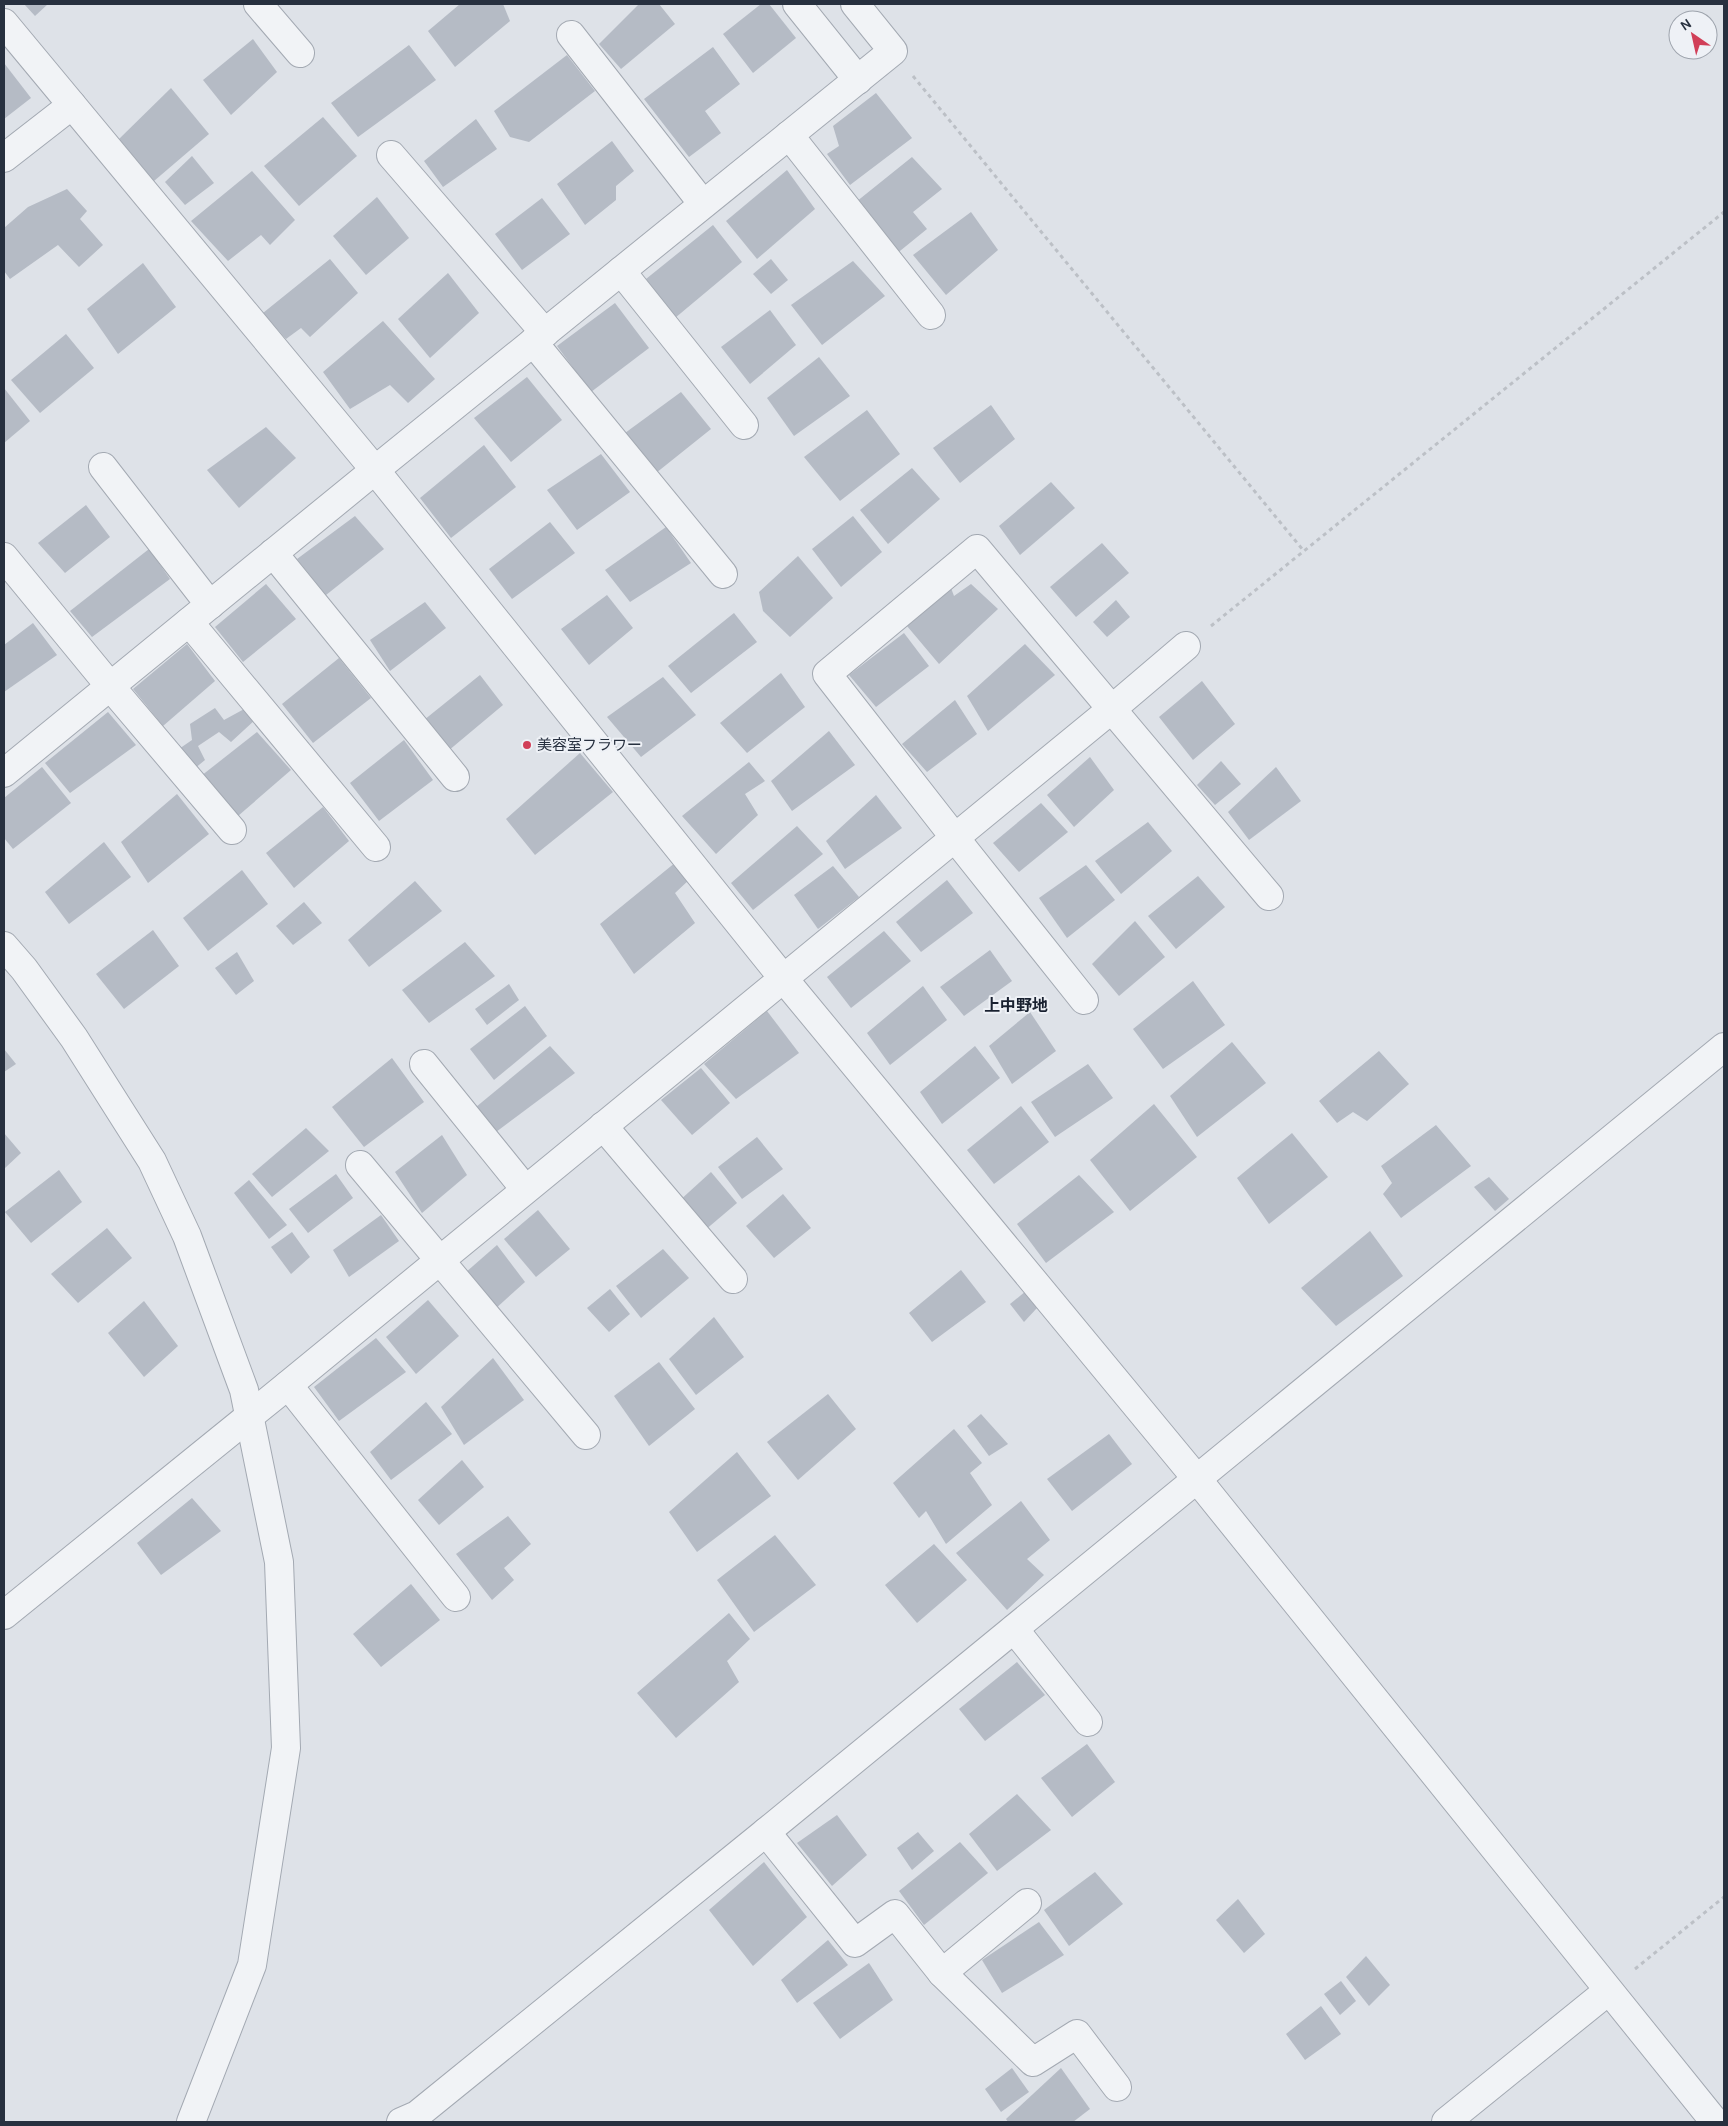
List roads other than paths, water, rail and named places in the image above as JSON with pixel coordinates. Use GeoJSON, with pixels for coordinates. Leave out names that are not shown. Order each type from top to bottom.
{"type":"FeatureCollection","features":[{"type":"Feature","properties":{"kind":"street"},"geometry":{"type":"LineString","coordinates":[[258,4],[300,53]]}},
{"type":"Feature","properties":{"kind":"street"},"geometry":{"type":"LineString","coordinates":[[797,4],[858,80]]}},
{"type":"Feature","properties":{"kind":"street"},"geometry":{"type":"LineString","coordinates":[[4,773],[893,51],[855,4]]}},
{"type":"Feature","properties":{"kind":"street"},"geometry":{"type":"LineString","coordinates":[[4,23],[375,470],[783,978],[1197,1479],[1714,2122]]}},
{"type":"Feature","properties":{"kind":"street"},"geometry":{"type":"LineString","coordinates":[[572,35],[703,204]]}},
{"type":"Feature","properties":{"kind":"street"},"geometry":{"type":"LineString","coordinates":[[4,158],[72,105]]}},
{"type":"Feature","properties":{"kind":"street"},"geometry":{"type":"LineString","coordinates":[[789,135],[931,315]]}},
{"type":"Feature","properties":{"kind":"street"},"geometry":{"type":"LineString","coordinates":[[391,155],[539,338],[723,574]]}},
{"type":"Feature","properties":{"kind":"street"},"geometry":{"type":"LineString","coordinates":[[621,271],[744,425]]}},
{"type":"Feature","properties":{"kind":"street"},"geometry":{"type":"LineString","coordinates":[[103,467],[210,605]]}},
{"type":"Feature","properties":{"kind":"street"},"geometry":{"type":"LineString","coordinates":[[1084,1000],[954,838],[827,674],[977,548],[1269,896]]}},
{"type":"Feature","properties":{"kind":"street"},"geometry":{"type":"LineString","coordinates":[[273,553],[455,777]]}},
{"type":"Feature","properties":{"kind":"street"},"geometry":{"type":"LineString","coordinates":[[4,557],[232,830]]}},
{"type":"Feature","properties":{"kind":"street"},"geometry":{"type":"LineString","coordinates":[[189,622],[376,847]]}},
{"type":"Feature","properties":{"kind":"street"},"geometry":{"type":"LineString","coordinates":[[4,1615],[288,1385],[1186,646]]}},
{"type":"Feature","properties":{"kind":"street"},"geometry":{"type":"LineString","coordinates":[[4,946],[74,1038],[152,1161],[187,1236],[244,1390],[279,1562],[286,1748],[252,1964],[197,2121]]}},
{"type":"Feature","properties":{"kind":"street"},"geometry":{"type":"LineString","coordinates":[[401,2122],[424,2108],[766,1832],[1724,1047]]}},
{"type":"Feature","properties":{"kind":"street"},"geometry":{"type":"LineString","coordinates":[[424,1064],[526,1189]]}},
{"type":"Feature","properties":{"kind":"street"},"geometry":{"type":"LineString","coordinates":[[603,1126],[733,1279]]}},
{"type":"Feature","properties":{"kind":"street"},"geometry":{"type":"LineString","coordinates":[[360,1165],[586,1435]]}},
{"type":"Feature","properties":{"kind":"street"},"geometry":{"type":"LineString","coordinates":[[288,1385],[456,1597]]}},
{"type":"Feature","properties":{"kind":"street"},"geometry":{"type":"LineString","coordinates":[[1014,1629],[1088,1722]]}},
{"type":"Feature","properties":{"kind":"street"},"geometry":{"type":"LineString","coordinates":[[766,1832],[856,1943],[895,1914],[942,1973],[1032,2062],[1077,2034],[1117,2087]]}},
{"type":"Feature","properties":{"kind":"street"},"geometry":{"type":"LineString","coordinates":[[942,1973],[1027,1903]]}},
{"type":"Feature","properties":{"kind":"street"},"geometry":{"type":"LineString","coordinates":[[1446,2122],[1608,1991]]}},
{"type":"Feature","properties":{"kind":"place","name":"美容室フラワー"},"geometry":{"type":"Point","coordinates":[527,745]}},
{"type":"Feature","properties":{"kind":"district","name":"上中野地"},"geometry":{"type":"Point","coordinates":[1016,1005]}}]}
